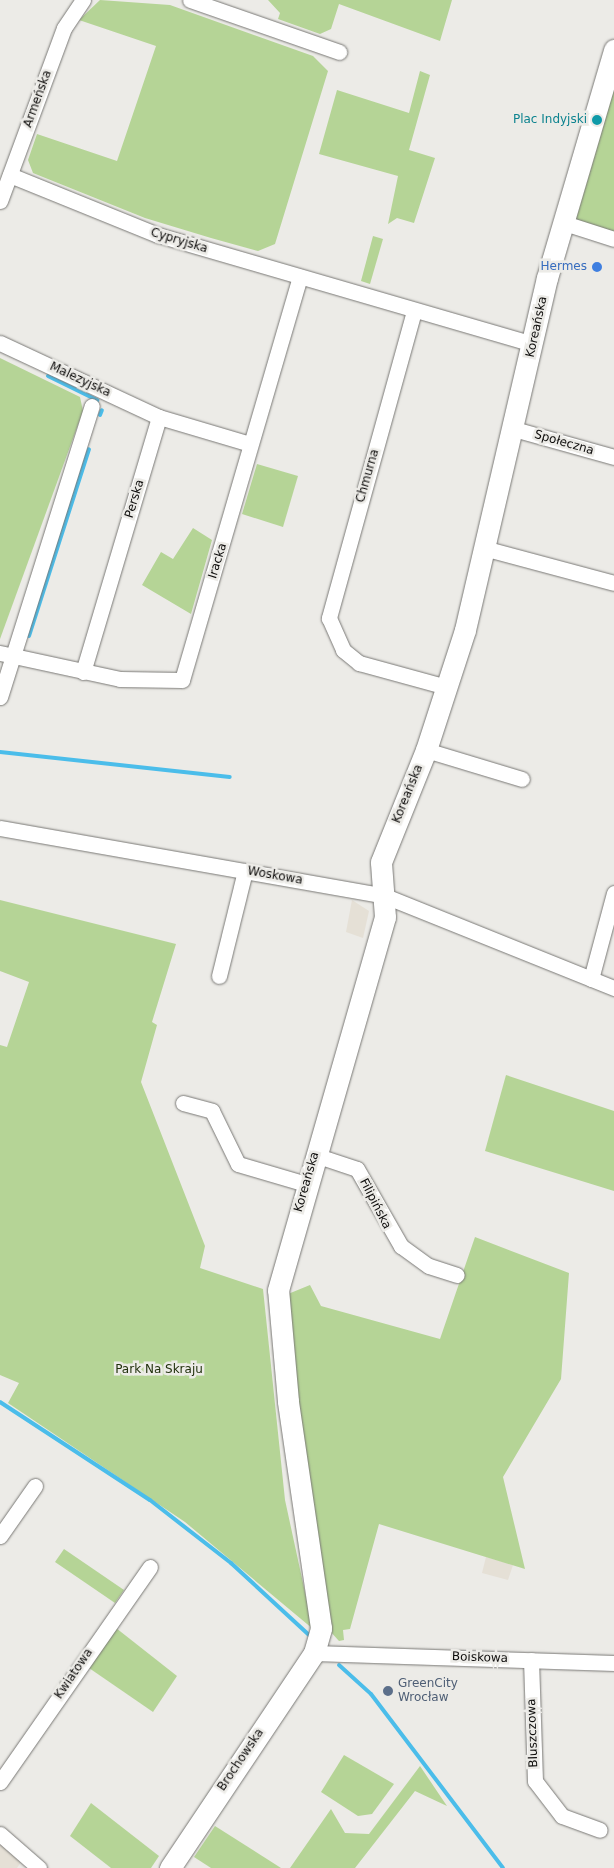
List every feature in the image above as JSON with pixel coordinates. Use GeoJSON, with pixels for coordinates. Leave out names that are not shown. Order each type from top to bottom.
{"type":"FeatureCollection","features":[{"type":"Feature","properties":{"kind":"street","name":"Armeńska"},"geometry":{"type":"LineString","coordinates":[[0,201],[64,28],[83,0]]}},
{"type":"Feature","properties":{"kind":"street"},"geometry":{"type":"LineString","coordinates":[[190,0],[339,52]]}},
{"type":"Feature","properties":{"kind":"street","name":"Koreańska"},"geometry":{"type":"LineString","coordinates":[[322,1628],[288,1401],[278,1290],[306,1184],[385,916],[382,857],[426,750],[447,687],[487,549],[533,344],[564,223],[614,50]]}},
{"type":"Feature","properties":{"kind":"street","name":"Cypryjska"},"geometry":{"type":"LineString","coordinates":[[10,175],[137,228],[414,311]]}},
{"type":"Feature","properties":{"kind":"street"},"geometry":{"type":"LineString","coordinates":[[564,223],[614,239]]}},
{"type":"Feature","properties":{"kind":"street","name":"Iracka"},"geometry":{"type":"LineString","coordinates":[[6,656],[83,672],[182,680],[300,277]]}},
{"type":"Feature","properties":{"kind":"street"},"geometry":{"type":"LineString","coordinates":[[414,311],[533,344]]}},
{"type":"Feature","properties":{"kind":"street","name":"Chmurna"},"geometry":{"type":"LineString","coordinates":[[414,311],[329,618],[342,650],[359,663],[447,687]]}},
{"type":"Feature","properties":{"kind":"street","name":"Malezyjska"},"geometry":{"type":"LineString","coordinates":[[0,343],[159,417]]}},
{"type":"Feature","properties":{"kind":"street"},"geometry":{"type":"LineString","coordinates":[[0,697],[6,656],[92,406]]}},
{"type":"Feature","properties":{"kind":"street"},"geometry":{"type":"LineString","coordinates":[[159,417],[250,444]]}},
{"type":"Feature","properties":{"kind":"street","name":"Perska"},"geometry":{"type":"LineString","coordinates":[[83,672],[159,417]]}},
{"type":"Feature","properties":{"kind":"street","name":"Społeczna"},"geometry":{"type":"LineString","coordinates":[[514,429],[614,457]]}},
{"type":"Feature","properties":{"kind":"street"},"geometry":{"type":"LineString","coordinates":[[487,549],[614,583]]}},
{"type":"Feature","properties":{"kind":"street","name":"Koreańska"},"geometry":{"type":"LineString","coordinates":[[426,750],[522,779]]}},
{"type":"Feature","properties":{"kind":"street","name":"Woskowa"},"geometry":{"type":"LineString","coordinates":[[0,828],[384,896],[614,988]]}},
{"type":"Feature","properties":{"kind":"street"},"geometry":{"type":"LineString","coordinates":[[219,976],[245,871]]}},
{"type":"Feature","properties":{"kind":"street"},"geometry":{"type":"LineString","coordinates":[[591,979],[614,893]]}},
{"type":"Feature","properties":{"kind":"street"},"geometry":{"type":"LineString","coordinates":[[184,1103],[212,1111],[238,1164],[306,1184]]}},
{"type":"Feature","properties":{"kind":"street","name":"Filipińska"},"geometry":{"type":"LineString","coordinates":[[315,1155],[357,1169],[401,1246],[429,1266],[457,1275]]}},
{"type":"Feature","properties":{"kind":"street"},"geometry":{"type":"LineString","coordinates":[[0,1536],[35,1486]]}},
{"type":"Feature","properties":{"kind":"street","name":"Kwiatowa"},"geometry":{"type":"LineString","coordinates":[[0,1782],[150,1567]]}},
{"type":"Feature","properties":{"kind":"street","name":"Brochowska"},"geometry":{"type":"LineString","coordinates":[[170,1868],[314,1653],[322,1628]]}},
{"type":"Feature","properties":{"kind":"street","name":"Boiskowa"},"geometry":{"type":"LineString","coordinates":[[314,1653],[614,1663]]}},
{"type":"Feature","properties":{"kind":"street","name":"Bluszczowa"},"geometry":{"type":"LineString","coordinates":[[525,1660],[536,1781],[562,1816],[600,1830]]}},
{"type":"Feature","properties":{"kind":"street"},"geometry":{"type":"LineString","coordinates":[[0,1834],[39,1868]]}},
{"type":"Feature","properties":{"kind":"shaded area"},"geometry":{"type":"Polygon","coordinates":[[[352,900],[369,911],[363,938],[346,932],[352,900]]]}},
{"type":"Feature","properties":{"kind":"shaded area"},"geometry":{"type":"Polygon","coordinates":[[[486,1557],[513,1565],[508,1580],[482,1573],[486,1557]]]}},
{"type":"Feature","properties":{"kind":"shaded area"},"geometry":{"type":"Polygon","coordinates":[[[0,1844],[21,1862],[17,1868],[0,1868],[0,1844]]]}},
{"type":"Feature","properties":{"kind":"green space"},"geometry":{"type":"Polygon","coordinates":[[[100,0],[170,5],[313,56],[328,71],[275,244],[258,251],[211,238],[145,218],[33,173],[28,160],[37,134],[117,161],[156,46],[79,20],[100,0]]]}},
{"type":"Feature","properties":{"kind":"green space"},"geometry":{"type":"Polygon","coordinates":[[[268,0],[452,0],[440,41],[339,4],[331,29],[320,34],[278,19],[280,13],[268,0]]]}},
{"type":"Feature","properties":{"kind":"green space"},"geometry":{"type":"Polygon","coordinates":[[[614,69],[614,233],[576,222],[572,215],[614,69]]]}},
{"type":"Feature","properties":{"kind":"green space"},"geometry":{"type":"Polygon","coordinates":[[[420,71],[430,75],[409,150],[435,158],[414,223],[397,218],[388,224],[398,176],[319,154],[337,90],[409,113],[420,71]]]}},
{"type":"Feature","properties":{"kind":"green space"},"geometry":{"type":"Polygon","coordinates":[[[373,236],[383,239],[370,284],[361,281],[373,236]]]}},
{"type":"Feature","properties":{"kind":"green space"},"geometry":{"type":"Polygon","coordinates":[[[0,358],[80,397],[83,411],[0,639],[0,358]]]}},
{"type":"Feature","properties":{"kind":"green space"},"geometry":{"type":"Polygon","coordinates":[[[257,464],[298,476],[283,527],[242,514],[257,464]]]}},
{"type":"Feature","properties":{"kind":"green space"},"geometry":{"type":"Polygon","coordinates":[[[193,528],[212,540],[191,614],[142,585],[161,552],[173,559],[193,528]]]}},
{"type":"Feature","properties":{"kind":"green space","name":"Park Na Skraju"},"geometry":{"type":"Polygon","coordinates":[[[0,900],[176,944],[152,1022],[157,1025],[141,1082],[205,1246],[200,1268],[263,1289],[285,1500],[313,1629],[185,1522],[8,1403],[19,1383],[0,1375],[0,1045],[7,1047],[29,982],[0,971],[0,900]]]}},
{"type":"Feature","properties":{"kind":"green space"},"geometry":{"type":"Polygon","coordinates":[[[506,1075],[614,1111],[614,1191],[485,1151],[506,1075]]]}},
{"type":"Feature","properties":{"kind":"green space"},"geometry":{"type":"Polygon","coordinates":[[[475,1237],[569,1273],[561,1379],[503,1477],[525,1569],[379,1524],[350,1629],[343,1630],[344,1640],[339,1641],[329,1630],[307,1512],[315,1509],[298,1445],[288,1294],[310,1285],[321,1306],[440,1339],[475,1237]]]}},
{"type":"Feature","properties":{"kind":"green space"},"geometry":{"type":"Polygon","coordinates":[[[64,1549],[124,1590],[115,1603],[55,1562],[64,1549]]]}},
{"type":"Feature","properties":{"kind":"green space"},"geometry":{"type":"Polygon","coordinates":[[[116,1628],[177,1676],[153,1712],[89,1668],[116,1628]]]}},
{"type":"Feature","properties":{"kind":"green space"},"geometry":{"type":"Polygon","coordinates":[[[344,1755],[394,1784],[372,1814],[358,1816],[321,1792],[344,1755]]]}},
{"type":"Feature","properties":{"kind":"green space"},"geometry":{"type":"Polygon","coordinates":[[[420,1766],[447,1806],[415,1791],[355,1868],[290,1868],[331,1809],[345,1833],[369,1834],[420,1766]]]}},
{"type":"Feature","properties":{"kind":"green space"},"geometry":{"type":"Polygon","coordinates":[[[91,1803],[159,1856],[151,1868],[111,1868],[70,1836],[91,1803]]]}},
{"type":"Feature","properties":{"kind":"green space"},"geometry":{"type":"Polygon","coordinates":[[[215,1826],[281,1868],[211,1868],[194,1857],[215,1826]]]}},
{"type":"Feature","properties":{"kind":"waterway"},"geometry":{"type":"LineString","coordinates":[[48,376],[97,400]]}},
{"type":"Feature","properties":{"kind":"waterway"},"geometry":{"type":"LineString","coordinates":[[100,415],[102,410]]}},
{"type":"Feature","properties":{"kind":"waterway"},"geometry":{"type":"LineString","coordinates":[[29,636],[89,449]]}},
{"type":"Feature","properties":{"kind":"waterway"},"geometry":{"type":"LineString","coordinates":[[0,752],[230,777]]}},
{"type":"Feature","properties":{"kind":"waterway"},"geometry":{"type":"LineString","coordinates":[[0,1402],[150,1500],[231,1563],[310,1636]]}},
{"type":"Feature","properties":{"kind":"waterway"},"geometry":{"type":"LineString","coordinates":[[339,1665],[371,1694],[503,1868]]}},
{"type":"Feature","properties":{"kind":"place","name":"Plac Indyjski"},"geometry":{"type":"Point","coordinates":[597,120]}},
{"type":"Feature","properties":{"kind":"place","name":"Hermes"},"geometry":{"type":"Point","coordinates":[597,267]}},
{"type":"Feature","properties":{"kind":"place","name":"GreenCity Wrocław"},"geometry":{"type":"Point","coordinates":[388,1691]}}]}
